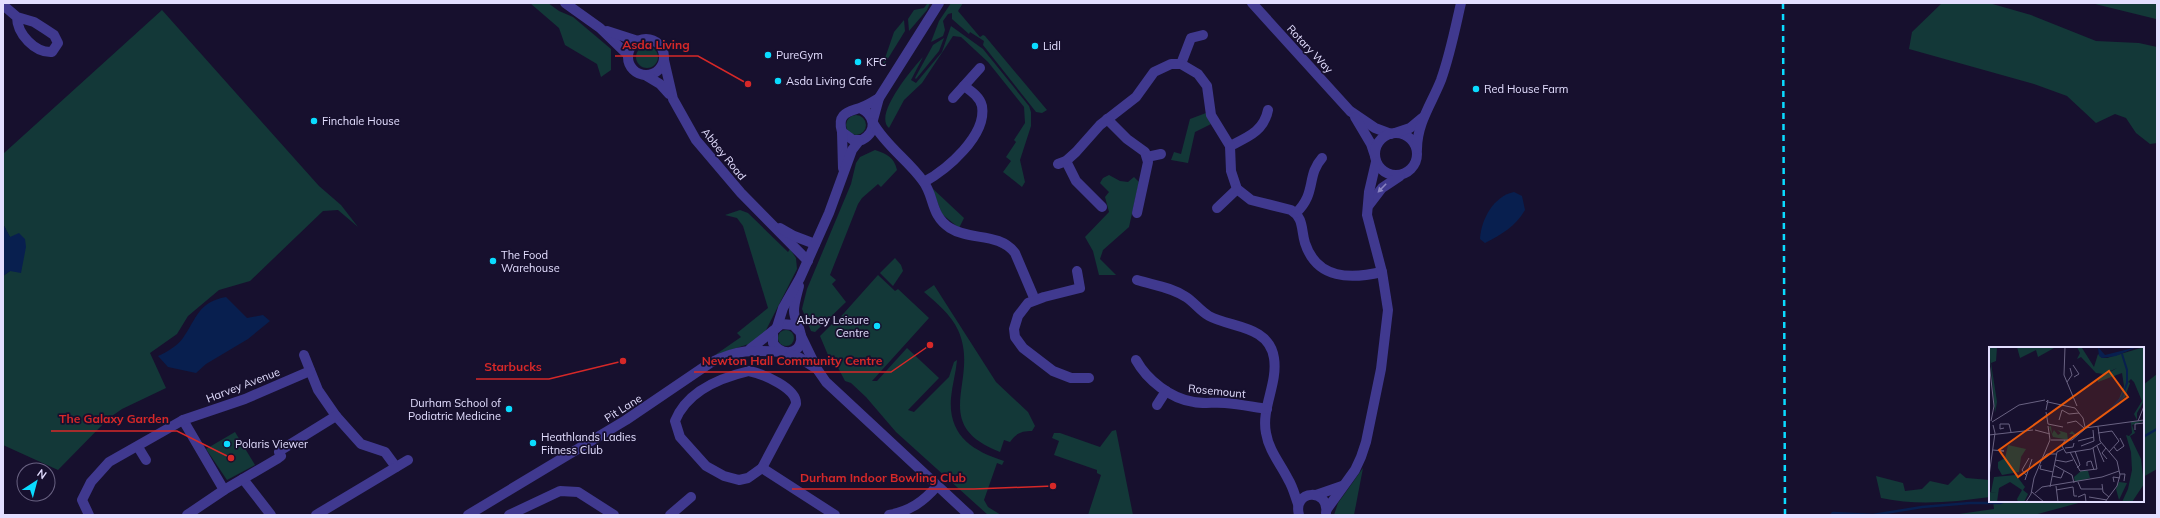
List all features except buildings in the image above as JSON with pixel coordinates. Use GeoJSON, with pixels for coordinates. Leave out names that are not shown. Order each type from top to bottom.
{"type":"FeatureCollection","features":[{"type":"Feature","properties":{"kind":"street"},"geometry":{"type":"LineString","coordinates":[[565,3],[600,28],[628,55],[632,68],[636,72],[645,75],[657,71],[664,60],[661,48],[656,42],[650,40],[638,41],[626,39],[600,28]]}},
{"type":"Feature","properties":{"kind":"street"},"geometry":{"type":"LineString","coordinates":[[800,334],[796,349],[784,352],[773,344],[775,329],[783,308],[800,278],[829,213],[852,150],[872,130],[879,98],[939,3]]}},
{"type":"Feature","properties":{"kind":"street","name":"Rotary Way"},"geometry":{"type":"LineString","coordinates":[[1252,3],[1350,110],[1371,144],[1376,159]]}},
{"type":"Feature","properties":{"kind":"street"},"geometry":{"type":"LineString","coordinates":[[1368,207],[1382,188],[1391,180],[1411,169],[1415,163],[1418,133],[1422,118],[1433,100],[1443,73],[1461,3]]}},
{"type":"Feature","properties":{"kind":"street"},"geometry":{"type":"LineString","coordinates":[[3,5],[17,17]]}},
{"type":"Feature","properties":{"kind":"street"},"geometry":{"type":"LineString","coordinates":[[1182,64],[1189,34],[1203,35]]}},
{"type":"Feature","properties":{"kind":"street"},"geometry":{"type":"LineString","coordinates":[[628,55],[630,49],[638,41]]}},
{"type":"Feature","properties":{"kind":"street","name":"Abbey Road"},"geometry":{"type":"LineString","coordinates":[[664,60],[673,99]]}},
{"type":"Feature","properties":{"kind":"street"},"geometry":{"type":"LineString","coordinates":[[1102,207],[1076,181],[1062,162],[1107,118],[1136,97],[1154,72],[1171,64],[1182,64],[1191,68],[1203,79],[1208,91],[1211,115],[1230,146],[1231,171],[1237,189],[1251,200],[1296,213],[1302,224],[1305,242],[1314,260],[1334,274],[1352,277],[1382,272]]}},
{"type":"Feature","properties":{"kind":"street"},"geometry":{"type":"LineString","coordinates":[[953,98],[980,68]]}},
{"type":"Feature","properties":{"kind":"street","name":"Abbey Road"},"geometry":{"type":"LineString","coordinates":[[645,75],[660,84],[673,99],[696,140],[741,193],[808,261]]}},
{"type":"Feature","properties":{"kind":"street"},"geometry":{"type":"LineString","coordinates":[[924,182],[940,173],[958,157],[974,136],[980,121],[982,106],[979,98],[964,86]]}},
{"type":"Feature","properties":{"kind":"street"},"geometry":{"type":"LineString","coordinates":[[843,172],[841,122],[844,114],[879,98]]}},
{"type":"Feature","properties":{"kind":"street"},"geometry":{"type":"LineString","coordinates":[[860,108],[867,111],[890,146],[924,182],[936,214],[950,228],[958,232],[999,241],[1010,247],[1015,253],[1035,300]]}},
{"type":"Feature","properties":{"kind":"street"},"geometry":{"type":"LineString","coordinates":[[1230,146],[1250,136],[1268,124],[1268,110]]}},
{"type":"Feature","properties":{"kind":"street","name":"Rotary Way"},"geometry":{"type":"LineString","coordinates":[[1350,110],[1375,128],[1393,133]]}},
{"type":"Feature","properties":{"kind":"street"},"geometry":{"type":"LineString","coordinates":[[1107,118],[1127,139],[1141,148],[1147,157],[1148,162],[1137,213]]}},
{"type":"Feature","properties":{"kind":"street"},"geometry":{"type":"LineString","coordinates":[[1326,512],[1342,486],[1355,470],[1366,442],[1381,369],[1388,310],[1382,272],[1368,225],[1368,207],[1379,142],[1393,133],[1410,128],[1422,118]]}},
{"type":"Feature","properties":{"kind":"street"},"geometry":{"type":"LineString","coordinates":[[842,132],[849,138],[890,146]]}},
{"type":"Feature","properties":{"kind":"street"},"geometry":{"type":"LineString","coordinates":[[1393,133],[1409,137],[1417,148]]}},
{"type":"Feature","properties":{"kind":"street"},"geometry":{"type":"LineString","coordinates":[[1147,157],[1161,154]]}},
{"type":"Feature","properties":{"kind":"street"},"geometry":{"type":"LineString","coordinates":[[1296,213],[1309,198],[1314,170],[1322,158]]}},
{"type":"Feature","properties":{"kind":"street"},"geometry":{"type":"LineString","coordinates":[[1376,159],[1380,169],[1387,173],[1402,175]]}},
{"type":"Feature","properties":{"kind":"street"},"geometry":{"type":"LineString","coordinates":[[1307,160],[1314,170]]}},
{"type":"Feature","properties":{"kind":"street"},"geometry":{"type":"LineString","coordinates":[[1217,208],[1237,189]]}},
{"type":"Feature","properties":{"kind":"street","name":"Abbey Road"},"geometry":{"type":"LineString","coordinates":[[766,218],[789,234],[815,244]]}},
{"type":"Feature","properties":{"kind":"street"},"geometry":{"type":"LineString","coordinates":[[1077,271],[1080,288],[1035,300],[1022,309],[1015,322],[1015,337],[1018,343],[1053,371],[1071,378],[1085,381]]}},
{"type":"Feature","properties":{"kind":"street"},"geometry":{"type":"LineString","coordinates":[[800,278],[794,310],[800,334],[817,369],[835,392],[969,515]]}},
{"type":"Feature","properties":{"kind":"street"},"geometry":{"type":"LineString","coordinates":[[1137,280],[1175,291],[1186,297],[1211,317],[1250,330],[1264,339],[1274,356],[1275,370],[1265,423],[1268,443],[1274,457],[1289,479],[1297,511]]}},
{"type":"Feature","properties":{"kind":"street"},"geometry":{"type":"LineString","coordinates":[[775,329],[789,323],[800,334]]}},
{"type":"Feature","properties":{"kind":"street","name":"Pit Lane"},"geometry":{"type":"LineString","coordinates":[[750,349],[775,329]]}},
{"type":"Feature","properties":{"kind":"street","name":"Pit Lane"},"geometry":{"type":"LineString","coordinates":[[468,515],[626,420],[710,363],[728,355],[750,349],[784,352],[800,358],[817,369]]}},
{"type":"Feature","properties":{"kind":"street"},"geometry":{"type":"LineString","coordinates":[[304,355],[318,390],[336,416],[361,444],[384,452],[396,467]]}},
{"type":"Feature","properties":{"kind":"street","name":"Rosemount"},"geometry":{"type":"LineString","coordinates":[[1136,360],[1148,376],[1166,392],[1180,399],[1193,402],[1238,404],[1267,409]]}},
{"type":"Feature","properties":{"kind":"street","name":"Harvey Avenue"},"geometry":{"type":"LineString","coordinates":[[89,515],[82,500],[90,482],[109,462],[138,447],[183,420],[245,399],[310,371]]}},
{"type":"Feature","properties":{"kind":"street"},"geometry":{"type":"LineString","coordinates":[[749,371],[760,374],[793,392],[796,399],[796,404],[762,468],[748,478],[739,480],[715,472],[680,437],[675,428],[677,415],[700,390],[710,384],[749,371]]}},
{"type":"Feature","properties":{"kind":"street"},"geometry":{"type":"LineString","coordinates":[[1157,405],[1166,392]]}},
{"type":"Feature","properties":{"kind":"street"},"geometry":{"type":"LineString","coordinates":[[187,515],[224,490],[277,459],[281,456],[279,452],[281,450],[336,416]]}},
{"type":"Feature","properties":{"kind":"street"},"geometry":{"type":"LineString","coordinates":[[183,420],[224,490]]}},
{"type":"Feature","properties":{"kind":"street"},"geometry":{"type":"LineString","coordinates":[[138,447],[146,460]]}},
{"type":"Feature","properties":{"kind":"street"},"geometry":{"type":"LineString","coordinates":[[316,515],[408,460]]}},
{"type":"Feature","properties":{"kind":"street"},"geometry":{"type":"LineString","coordinates":[[762,468],[835,515]]}},
{"type":"Feature","properties":{"kind":"street"},"geometry":{"type":"LineString","coordinates":[[243,479],[272,515]]}},
{"type":"Feature","properties":{"kind":"street"},"geometry":{"type":"LineString","coordinates":[[1289,479],[1312,495],[1324,500],[1326,512]]}},
{"type":"Feature","properties":{"kind":"street"},"geometry":{"type":"LineString","coordinates":[[889,515],[903,512],[917,506],[937,486]]}},
{"type":"Feature","properties":{"kind":"street"},"geometry":{"type":"LineString","coordinates":[[1297,511],[1304,497],[1342,486]]}},
{"type":"Feature","properties":{"kind":"street"},"geometry":{"type":"LineString","coordinates":[[509,515],[560,491],[578,492],[614,515]]}},
{"type":"Feature","properties":{"kind":"street"},"geometry":{"type":"LineString","coordinates":[[670,515],[691,497]]}},
{"type":"Feature","properties":{"kind":"green space"},"geometry":{"type":"Polygon","coordinates":[[[530,3],[548,3],[559,11],[573,17],[611,49],[611,70],[601,77],[597,64],[565,45],[559,28],[530,3]]]}},
{"type":"Feature","properties":{"kind":"green space"},"geometry":{"type":"Polygon","coordinates":[[[925,3],[930,3],[927,10],[909,31],[908,19],[914,10],[924,8],[927,4],[925,3]]]}},
{"type":"Feature","properties":{"kind":"green space"},"geometry":{"type":"Polygon","coordinates":[[[951,3],[963,3],[958,11],[980,37],[983,35],[985,36],[1047,110],[1042,113],[1036,112],[983,45],[984,41],[970,32],[969,34],[952,19],[952,13],[948,14],[943,21],[945,30],[943,36],[931,42],[939,21],[951,3]]]}},
{"type":"Feature","properties":{"kind":"green space"},"geometry":{"type":"Polygon","coordinates":[[[1942,3],[1989,3],[2031,15],[2096,41],[2139,43],[2157,47],[2157,143],[2150,144],[2136,133],[2126,118],[2115,114],[2096,123],[2067,96],[2034,84],[1909,49],[1912,32],[1942,3]]]}},
{"type":"Feature","properties":{"kind":"green space"},"geometry":{"type":"Polygon","coordinates":[[[2091,3],[2157,3],[2157,19],[2156,19],[2091,3]]]}},
{"type":"Feature","properties":{"kind":"green space"},"geometry":{"type":"Polygon","coordinates":[[[162,10],[319,186],[341,205],[358,227],[338,210],[323,211],[250,281],[219,290],[188,316],[177,334],[150,353],[166,388],[122,409],[109,418],[58,470],[56,469],[56,462],[40,462],[3,445],[3,276],[10,271],[10,237],[3,224],[3,154],[162,10]]]}},
{"type":"Feature","properties":{"kind":"green space"},"geometry":{"type":"Polygon","coordinates":[[[904,20],[905,31],[884,65],[883,64],[894,32],[904,20]]]}},
{"type":"Feature","properties":{"kind":"green space"},"geometry":{"type":"Polygon","coordinates":[[[951,26],[983,49],[1029,106],[1031,112],[1031,126],[1020,160],[1025,182],[1022,187],[1003,172],[1011,161],[1006,157],[1016,142],[1014,140],[1025,123],[1024,107],[988,62],[961,37],[953,36],[922,83],[904,100],[889,128],[885,122],[886,113],[896,92],[923,57],[911,80],[916,83],[942,52],[951,26]]]}},
{"type":"Feature","properties":{"kind":"green space"},"geometry":{"type":"Polygon","coordinates":[[[944,38],[939,51],[916,79],[915,78],[933,45],[944,38]]]}},
{"type":"Feature","properties":{"kind":"green space"},"geometry":{"type":"Polygon","coordinates":[[[647,46],[655,49],[658,57],[655,65],[647,68],[639,65],[636,57],[639,49],[647,46]]]}},
{"type":"Feature","properties":{"kind":"green space"},"geometry":{"type":"Polygon","coordinates":[[[1206,113],[1211,124],[1195,132],[1188,163],[1171,160],[1174,152],[1181,154],[1190,119],[1206,113]]]}},
{"type":"Feature","properties":{"kind":"green space"},"geometry":{"type":"Polygon","coordinates":[[[856,115],[863,118],[866,125],[863,132],[856,135],[849,132],[846,125],[849,118],[856,115]]]}},
{"type":"Feature","properties":{"kind":"green space"},"geometry":{"type":"Polygon","coordinates":[[[875,150],[892,159],[897,170],[881,187],[878,184],[862,198],[858,204],[830,275],[836,280],[832,284],[846,302],[815,332],[811,331],[802,309],[807,289],[851,184],[856,163],[860,157],[875,150]]]}},
{"type":"Feature","properties":{"kind":"green space"},"geometry":{"type":"Polygon","coordinates":[[[1109,175],[1120,181],[1128,182],[1134,177],[1139,182],[1129,227],[1103,250],[1100,259],[1116,275],[1099,275],[1093,251],[1085,237],[1109,212],[1105,197],[1109,192],[1100,183],[1103,178],[1109,175]]]}},
{"type":"Feature","properties":{"kind":"green space"},"geometry":{"type":"Polygon","coordinates":[[[932,188],[964,218],[959,228],[942,214],[932,188]]]}},
{"type":"Feature","properties":{"kind":"green space"},"geometry":{"type":"Polygon","coordinates":[[[740,210],[748,213],[788,252],[790,249],[796,258],[797,269],[764,334],[755,342],[715,355],[741,337],[737,333],[768,308],[743,226],[737,218],[725,215],[740,210]]]}},
{"type":"Feature","properties":{"kind":"green space"},"geometry":{"type":"Polygon","coordinates":[[[895,258],[901,265],[903,271],[893,286],[880,273],[895,258]]]}},
{"type":"Feature","properties":{"kind":"green space"},"geometry":{"type":"Polygon","coordinates":[[[878,275],[895,291],[898,289],[929,318],[872,381],[877,381],[907,348],[939,378],[908,410],[914,412],[949,377],[954,362],[957,360],[951,398],[951,411],[954,422],[958,432],[964,440],[982,452],[1004,461],[1002,465],[997,463],[984,500],[988,507],[1001,515],[988,515],[896,432],[866,397],[851,383],[845,381],[832,356],[828,355],[820,336],[835,321],[836,322],[878,275]]]}},
{"type":"Feature","properties":{"kind":"green space"},"geometry":{"type":"Polygon","coordinates":[[[934,285],[996,382],[1028,412],[1035,426],[1032,431],[1020,433],[1010,442],[1004,440],[1000,452],[978,441],[966,428],[961,414],[960,399],[964,366],[963,348],[958,330],[952,319],[924,292],[934,285]]]}},
{"type":"Feature","properties":{"kind":"green space"},"geometry":{"type":"Polygon","coordinates":[[[786,330],[793,335],[794,338],[789,345],[786,346],[779,341],[778,338],[783,331],[786,330]]]}},
{"type":"Feature","properties":{"kind":"green space"},"geometry":{"type":"Polygon","coordinates":[[[2157,374],[2157,469],[2144,476],[2144,384],[2157,374]]]}},
{"type":"Feature","properties":{"kind":"green space"},"geometry":{"type":"Polygon","coordinates":[[[1116,430],[1133,515],[1088,515],[1101,475],[1097,473],[1097,470],[1054,455],[1059,441],[1052,438],[1054,433],[1060,433],[1100,447],[1112,431],[1116,430]]]}},
{"type":"Feature","properties":{"kind":"green space"},"geometry":{"type":"Polygon","coordinates":[[[235,432],[255,465],[227,480],[206,449],[235,432]]]}},
{"type":"Feature","properties":{"kind":"green space"},"geometry":{"type":"Polygon","coordinates":[[[1363,468],[1354,515],[1334,515],[1338,503],[1363,468]]]}},
{"type":"Feature","properties":{"kind":"green space"},"geometry":{"type":"Polygon","coordinates":[[[1960,473],[1966,478],[1989,480],[1989,497],[1949,502],[1922,503],[1881,498],[1876,476],[1903,483],[1905,491],[1922,489],[1930,481],[1948,485],[1960,473]]]}},
{"type":"Feature","properties":{"kind":"green space"},"geometry":{"type":"Polygon","coordinates":[[[1993,502],[2082,502],[2034,515],[1952,515],[1994,509],[1993,502]]]}},
{"type":"Feature","properties":{"kind":"water"},"geometry":{"type":"Polygon","coordinates":[[[1514,192],[1522,196],[1525,210],[1512,226],[1485,243],[1480,239],[1486,216],[1500,198],[1514,192]]]}},
{"type":"Feature","properties":{"kind":"water"},"geometry":{"type":"Polygon","coordinates":[[[3,224],[10,237],[19,233],[25,239],[26,247],[21,273],[10,271],[3,276],[3,224]]]}},
{"type":"Feature","properties":{"kind":"water"},"geometry":{"type":"Polygon","coordinates":[[[226,297],[247,318],[263,315],[270,321],[248,339],[206,364],[196,373],[168,367],[158,356],[165,353],[181,341],[199,312],[204,307],[217,299],[226,297]]]}},
{"type":"Feature","properties":{"kind":"waterway"},"geometry":{"type":"LineString","coordinates":[[2144,436],[2157,429]]}},
{"type":"Feature","properties":{"kind":"waterway"},"geometry":{"type":"LineString","coordinates":[[1831,515],[1833,513],[1873,515],[1922,507],[2002,502]]}},
{"type":"Feature","properties":{"kind":"railway"},"geometry":{"type":"LineString","coordinates":[[1783,3],[1785,515]]}},
{"type":"Feature","properties":{"kind":"place","name":"Lidl"},"geometry":{"type":"Point","coordinates":[1035,46]}},
{"type":"Feature","properties":{"kind":"place","name":"PureGym"},"geometry":{"type":"Point","coordinates":[768,55]}},
{"type":"Feature","properties":{"kind":"place","name":"KFC"},"geometry":{"type":"Point","coordinates":[858,62]}},
{"type":"Feature","properties":{"kind":"place","name":"Asda Living Cafe"},"geometry":{"type":"Point","coordinates":[778,81]}},
{"type":"Feature","properties":{"kind":"place","name":"Asda Living"},"geometry":{"type":"Point","coordinates":[748,84]}},
{"type":"Feature","properties":{"kind":"place","name":"Red House Farm"},"geometry":{"type":"Point","coordinates":[1476,89]}},
{"type":"Feature","properties":{"kind":"place","name":"Finchale House"},"geometry":{"type":"Point","coordinates":[314,121]}},
{"type":"Feature","properties":{"kind":"place","name":"The Food Warehouse"},"geometry":{"type":"Point","coordinates":[493,261]}},
{"type":"Feature","properties":{"kind":"place","name":"Abbey Leisure Centre"},"geometry":{"type":"Point","coordinates":[877,326]}},
{"type":"Feature","properties":{"kind":"place","name":"Newton Hall Community Centre"},"geometry":{"type":"Point","coordinates":[930,345]}},
{"type":"Feature","properties":{"kind":"place","name":"Starbucks"},"geometry":{"type":"Point","coordinates":[623,361]}},
{"type":"Feature","properties":{"kind":"place","name":"Durham School of Podiatric Medicine"},"geometry":{"type":"Point","coordinates":[509,409]}},
{"type":"Feature","properties":{"kind":"place","name":"Heathlands Ladies Fitness Club"},"geometry":{"type":"Point","coordinates":[533,443]}},
{"type":"Feature","properties":{"kind":"place","name":"Polaris Viewer"},"geometry":{"type":"Point","coordinates":[227,444]}},
{"type":"Feature","properties":{"kind":"place","name":"The Galaxy Garden"},"geometry":{"type":"Point","coordinates":[231,458]}},
{"type":"Feature","properties":{"kind":"place","name":"Durham Indoor Bowling Club"},"geometry":{"type":"Point","coordinates":[1053,486]}}]}
